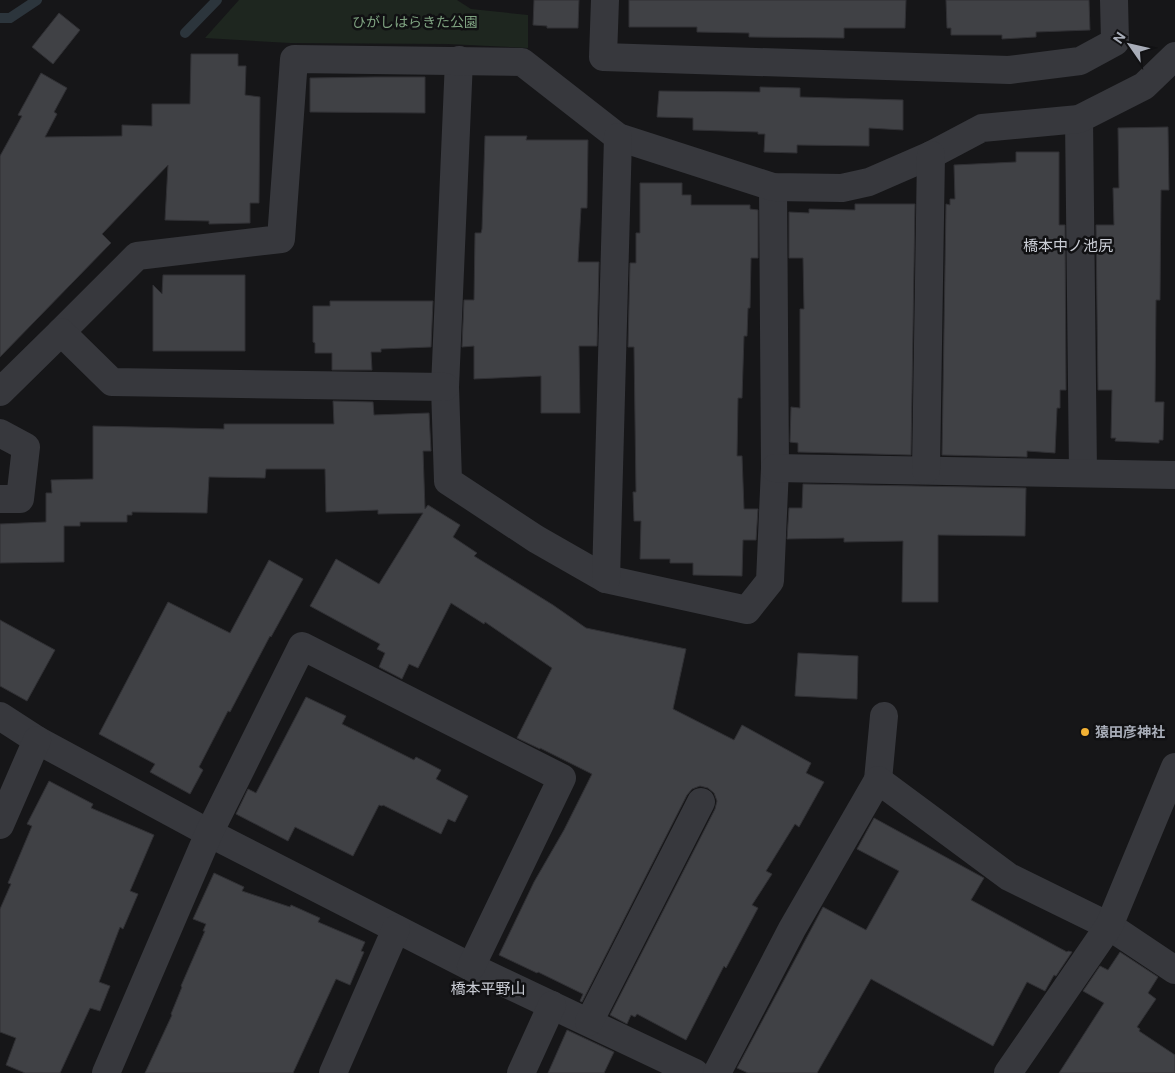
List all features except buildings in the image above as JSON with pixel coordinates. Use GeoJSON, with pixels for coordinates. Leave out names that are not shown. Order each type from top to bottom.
{"type":"FeatureCollection","features":[{"type":"Feature","properties":{"kind":"street"},"geometry":{"type":"LineString","coordinates":[[604,0],[603,57],[1009,70],[1080,61],[1115,42],[1114,0]]}},
{"type":"Feature","properties":{"kind":"street"},"geometry":{"type":"LineString","coordinates":[[0,392],[138,256],[281,239],[294,59],[522,62],[618,137],[773,188],[842,188],[869,182],[931,155],[982,128],[1079,120],[1144,86],[1175,56]]}},
{"type":"Feature","properties":{"kind":"street"},"geometry":{"type":"LineString","coordinates":[[459,60],[445,386],[448,481],[536,539],[606,579],[747,610],[770,581],[775,468],[773,188]]}},
{"type":"Feature","properties":{"kind":"street"},"geometry":{"type":"LineString","coordinates":[[1079,120],[1083,473]]}},
{"type":"Feature","properties":{"kind":"street"},"geometry":{"type":"LineString","coordinates":[[606,579],[618,137]]}},
{"type":"Feature","properties":{"kind":"street"},"geometry":{"type":"LineString","coordinates":[[926,470],[931,155]]}},
{"type":"Feature","properties":{"kind":"street"},"geometry":{"type":"LineString","coordinates":[[61,332],[112,382],[445,386]]}},
{"type":"Feature","properties":{"kind":"street"},"geometry":{"type":"LineString","coordinates":[[0,433],[26,447],[20,498],[0,498]]}},
{"type":"Feature","properties":{"kind":"street"},"geometry":{"type":"LineString","coordinates":[[775,468],[1175,475]]}},
{"type":"Feature","properties":{"kind":"street"},"geometry":{"type":"LineString","coordinates":[[106,1073],[208,833],[302,646],[562,778],[471,968]]}},
{"type":"Feature","properties":{"kind":"street"},"geometry":{"type":"LineString","coordinates":[[0,716],[37,740],[208,833],[471,968],[695,1073]]}},
{"type":"Feature","properties":{"kind":"street"},"geometry":{"type":"LineString","coordinates":[[717,1073],[792,929],[878,780],[884,716]]}},
{"type":"Feature","properties":{"kind":"street"},"geometry":{"type":"LineString","coordinates":[[0,825],[37,740]]}},
{"type":"Feature","properties":{"kind":"street"},"geometry":{"type":"LineString","coordinates":[[1008,1073],[1109,926],[1175,767]]}},
{"type":"Feature","properties":{"kind":"street"},"geometry":{"type":"LineString","coordinates":[[878,780],[1009,878],[1109,926],[1175,970]]}},
{"type":"Feature","properties":{"kind":"street"},"geometry":{"type":"LineString","coordinates":[[589,1022],[701,802]]}},
{"type":"Feature","properties":{"kind":"street"},"geometry":{"type":"LineString","coordinates":[[333,1073],[396,929]]}},
{"type":"Feature","properties":{"kind":"street"},"geometry":{"type":"LineString","coordinates":[[521,1073],[552,1005]]}},
{"type":"Feature","properties":{"kind":"green space","name":"ひがしはらきた公園"},"geometry":{"type":"Polygon","coordinates":[[[239,0],[457,0],[471,9],[528,15],[528,48],[448,44],[290,43],[205,38],[239,0]]]}},
{"type":"Feature","properties":{"kind":"waterway"},"geometry":{"type":"LineString","coordinates":[[0,18],[10,18],[37,0]]}},
{"type":"Feature","properties":{"kind":"waterway"},"geometry":{"type":"LineString","coordinates":[[185,33],[217,0]]}},
{"type":"Feature","properties":{"kind":"place","name":"猿田彦神社"},"geometry":{"type":"Point","coordinates":[1085,732]}},
{"type":"Feature","properties":{"kind":"district","name":"橋本中ノ池尻"},"geometry":{"type":"Point","coordinates":[1068,246]}},
{"type":"Feature","properties":{"kind":"district","name":"橋本平野山"},"geometry":{"type":"Point","coordinates":[488,989]}}]}
